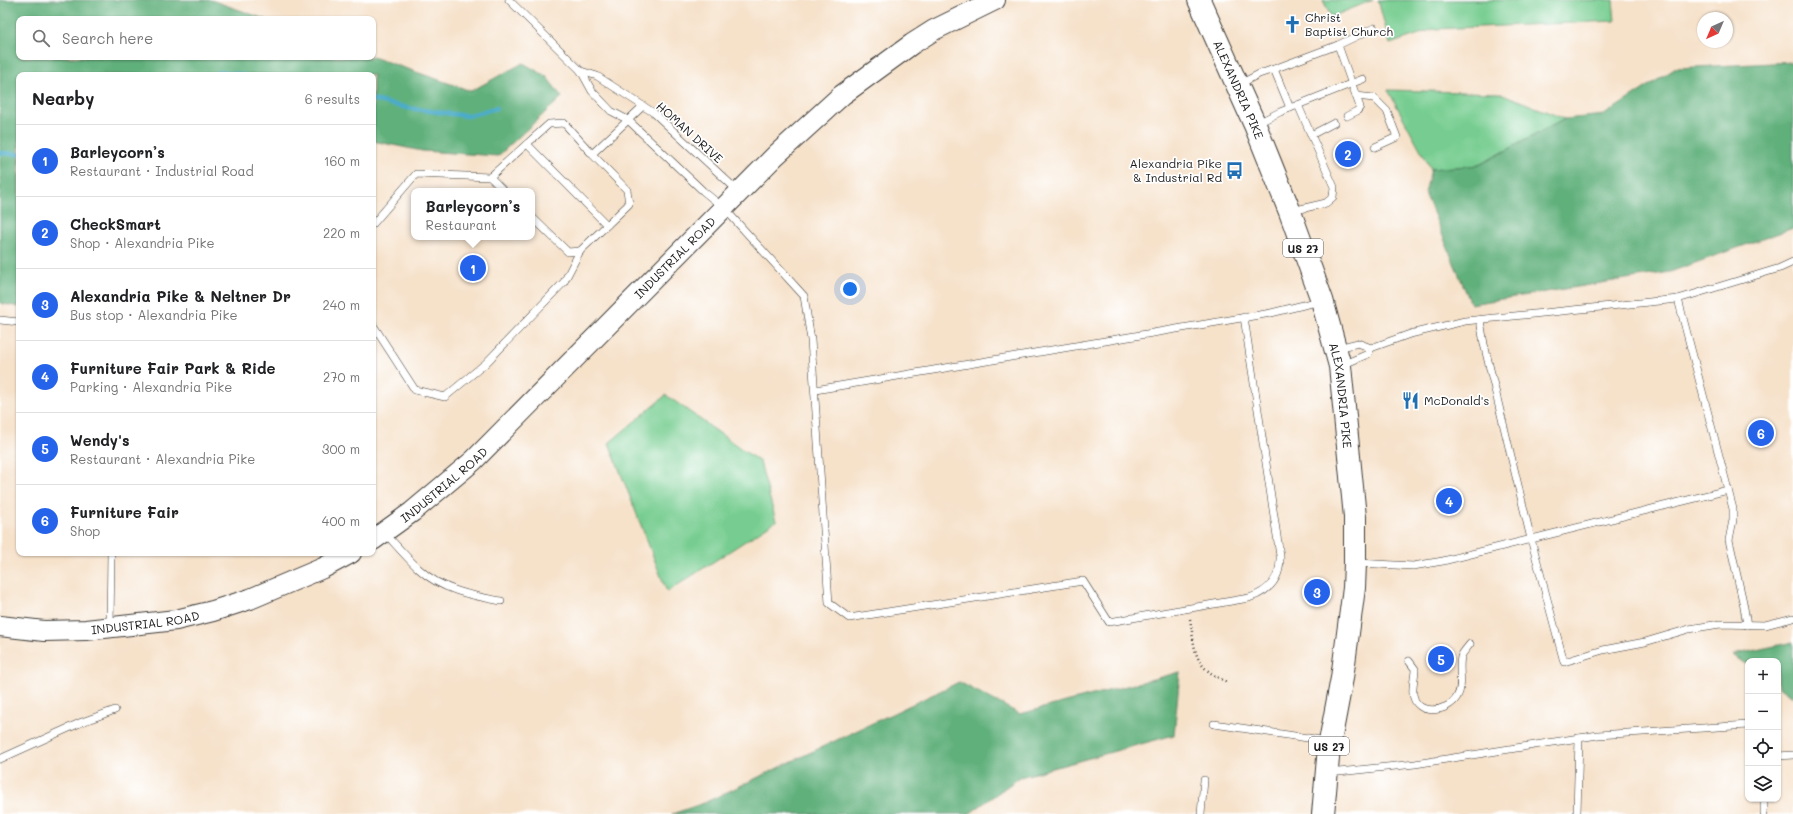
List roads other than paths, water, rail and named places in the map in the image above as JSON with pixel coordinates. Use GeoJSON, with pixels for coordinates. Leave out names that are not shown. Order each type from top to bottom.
{"type":"FeatureCollection","features":[{"type":"Feature","properties":{"kind":"highway","name":"ALEXANDRIA PIKE"},"geometry":{"type":"LineString","coordinates":[[1198,0],[1255,125],[1290,212],[1322,300],[1338,357],[1355,517],[1355,563],[1354,588],[1342,678],[1330,741],[1323,814]]}},
{"type":"Feature","properties":{"kind":"main road","name":"INDUSTRIAL ROAD"},"geometry":{"type":"LineString","coordinates":[[379,536],[432,496],[472,461],[740,192],[809,124],[842,95],[912,44],[934,30],[995,0]]}},
{"type":"Feature","properties":{"kind":"main road","name":"INDUSTRIAL ROAD"},"geometry":{"type":"LineString","coordinates":[[0,626],[44,632],[176,620],[212,611],[285,585],[345,556]]}},
{"type":"Feature","properties":{"kind":"lane","name":"HOMAN DRIVE"},"geometry":{"type":"LineString","coordinates":[[509,0],[581,71],[592,91],[611,111],[628,120],[703,191],[724,208],[804,296],[811,340],[829,603],[849,618],[1083,581],[1109,622],[1257,595],[1272,583],[1280,568],[1244,317]]}},
{"type":"Feature","properties":{"kind":"lane"},"geometry":{"type":"LineString","coordinates":[[1237,86],[1258,74],[1338,45],[1374,28]]}},
{"type":"Feature","properties":{"kind":"lane"},"geometry":{"type":"LineString","coordinates":[[1338,45],[1360,107],[1357,111],[1347,116]]}},
{"type":"Feature","properties":{"kind":"lane"},"geometry":{"type":"LineString","coordinates":[[1274,69],[1290,108]]}},
{"type":"Feature","properties":{"kind":"lane","name":"HOMAN DRIVE"},"geometry":{"type":"LineString","coordinates":[[581,71],[597,76],[654,113],[740,192]]}},
{"type":"Feature","properties":{"kind":"lane"},"geometry":{"type":"LineString","coordinates":[[1255,125],[1290,108],[1363,79]]}},
{"type":"Feature","properties":{"kind":"lane"},"geometry":{"type":"LineString","coordinates":[[1356,96],[1374,98],[1386,111],[1397,137],[1375,147]]}},
{"type":"Feature","properties":{"kind":"lane"},"geometry":{"type":"LineString","coordinates":[[1290,212],[1326,203],[1333,197],[1334,187],[1298,105]]}},
{"type":"Feature","properties":{"kind":"lane"},"geometry":{"type":"LineString","coordinates":[[592,154],[643,106]]}},
{"type":"Feature","properties":{"kind":"lane"},"geometry":{"type":"LineString","coordinates":[[1312,135],[1334,122]]}},
{"type":"Feature","properties":{"kind":"lane"},"geometry":{"type":"LineString","coordinates":[[376,329],[415,390],[444,396],[486,364],[564,282],[580,251],[629,204],[627,190],[564,124],[549,124],[490,177]]}},
{"type":"Feature","properties":{"kind":"lane"},"geometry":{"type":"LineString","coordinates":[[527,144],[608,225]]}},
{"type":"Feature","properties":{"kind":"lane"},"geometry":{"type":"LineString","coordinates":[[376,221],[416,174],[490,177],[501,188]]}},
{"type":"Feature","properties":{"kind":"lane"},"geometry":{"type":"LineString","coordinates":[[535,220],[568,252],[580,251]]}},
{"type":"Feature","properties":{"kind":"lane"},"geometry":{"type":"LineString","coordinates":[[1338,357],[1358,343],[1371,348],[1410,334],[1448,324],[1678,299],[1780,268],[1793,262]]}},
{"type":"Feature","properties":{"kind":"lane"},"geometry":{"type":"LineString","coordinates":[[1678,299],[1733,509],[1733,520],[1728,540],[1744,602],[1747,625]]}},
{"type":"Feature","properties":{"kind":"lane"},"geometry":{"type":"LineString","coordinates":[[814,390],[1284,310],[1322,300]]}},
{"type":"Feature","properties":{"kind":"lane"},"geometry":{"type":"LineString","coordinates":[[0,320],[16,322]]}},
{"type":"Feature","properties":{"kind":"lane"},"geometry":{"type":"LineString","coordinates":[[1480,320],[1484,344],[1531,539],[1564,662],[1597,652],[1645,642],[1689,629],[1720,624],[1765,625],[1793,618]]}},
{"type":"Feature","properties":{"kind":"lane"},"geometry":{"type":"LineString","coordinates":[[1338,357],[1368,354],[1371,348]]}},
{"type":"Feature","properties":{"kind":"lane"},"geometry":{"type":"LineString","coordinates":[[1355,563],[1413,566],[1443,561],[1728,490]]}},
{"type":"Feature","properties":{"kind":"lane"},"geometry":{"type":"LineString","coordinates":[[379,536],[419,570],[438,583],[469,595],[502,601]]}},
{"type":"Feature","properties":{"kind":"lane"},"geometry":{"type":"LineString","coordinates":[[110,627],[112,556]]}},
{"type":"Feature","properties":{"kind":"lane"},"geometry":{"type":"LineString","coordinates":[[1409,661],[1415,669],[1413,694],[1417,704],[1427,709],[1437,710],[1446,707],[1456,698],[1460,688],[1461,656],[1470,644]]}},
{"type":"Feature","properties":{"kind":"lane"},"geometry":{"type":"LineString","coordinates":[[0,759],[82,722],[115,710]]}},
{"type":"Feature","properties":{"kind":"lane"},"geometry":{"type":"LineString","coordinates":[[1214,724],[1330,741]]}},
{"type":"Feature","properties":{"kind":"lane"},"geometry":{"type":"LineString","coordinates":[[1326,774],[1415,764],[1598,735],[1745,725]]}},
{"type":"Feature","properties":{"kind":"lane"},"geometry":{"type":"LineString","coordinates":[[1577,814],[1580,738]]}},
{"type":"Feature","properties":{"kind":"lane"},"geometry":{"type":"LineString","coordinates":[[1781,756],[1793,755]]}},
{"type":"Feature","properties":{"kind":"lane"},"geometry":{"type":"LineString","coordinates":[[1201,814],[1204,780]]}},
{"type":"Feature","properties":{"kind":"lane"},"geometry":{"type":"LineString","coordinates":[[1764,802],[1766,814]]}},
{"type":"Feature","properties":{"kind":"waterway"},"geometry":{"type":"LineString","coordinates":[[376,101],[408,108],[467,116],[496,108]]}},
{"type":"Feature","properties":{"kind":"waterway"},"geometry":{"type":"LineString","coordinates":[[0,153],[16,154]]}},
{"type":"Feature","properties":{"kind":"place","name":"Christ Baptist Church"},"geometry":{"type":"Point","coordinates":[1292,24]}},
{"type":"Feature","properties":{"kind":"place","name":"CheckSmart"},"geometry":{"type":"Point","coordinates":[1348,154]}},
{"type":"Feature","properties":{"kind":"place","name":"Alexandria Pike & Industrial Rd"},"geometry":{"type":"Point","coordinates":[1235,170]}},
{"type":"Feature","properties":{"kind":"place","name":"Barleycorn’s"},"geometry":{"type":"Point","coordinates":[473,268]}},
{"type":"Feature","properties":{"kind":"place","name":"McDonald's"},"geometry":{"type":"Point","coordinates":[1411,400]}},
{"type":"Feature","properties":{"kind":"place","name":"Furniture Fair"},"geometry":{"type":"Point","coordinates":[1761,433]}},
{"type":"Feature","properties":{"kind":"place","name":"Furniture Fair Park & Ride"},"geometry":{"type":"Point","coordinates":[1449,501]}},
{"type":"Feature","properties":{"kind":"place","name":"Alexandria Pike & Neltner Dr"},"geometry":{"type":"Point","coordinates":[1317,592]}},
{"type":"Feature","properties":{"kind":"place","name":"Wendy's"},"geometry":{"type":"Point","coordinates":[1441,659]}}]}
